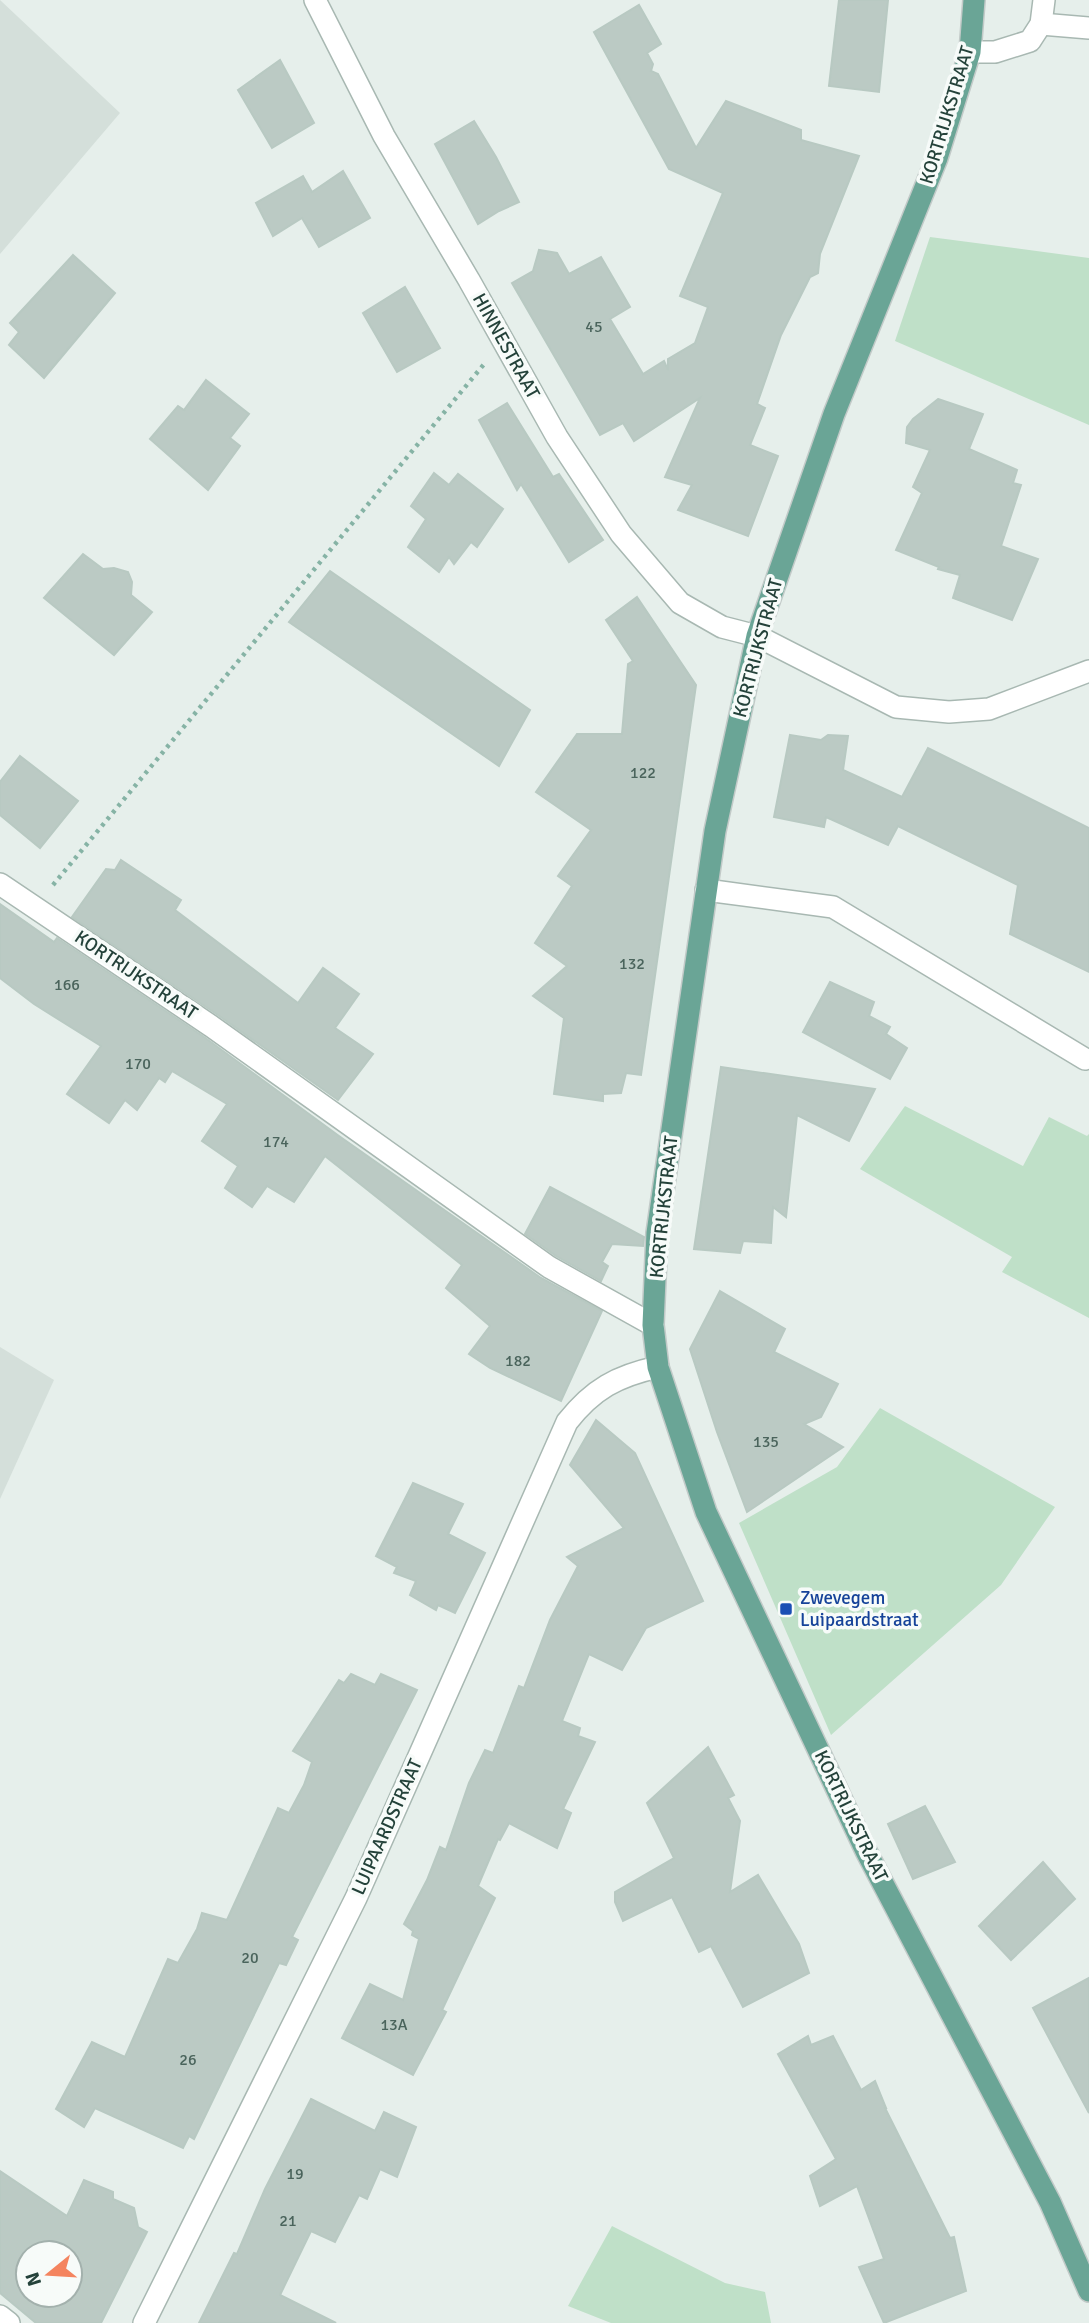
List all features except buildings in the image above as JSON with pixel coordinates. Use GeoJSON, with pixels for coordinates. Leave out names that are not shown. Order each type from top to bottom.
{"type":"FeatureCollection","features":[{"type":"Feature","properties":{"kind":"main road","name":"KORTRIJKSTRAAT"},"geometry":{"type":"LineString","coordinates":[[974,0],[970,52],[937,158],[834,414],[757,636],[715,831],[706,890],[657,1233],[653,1325],[658,1367],[712,1525],[866,1851],[1050,2202],[1089,2291]]}},
{"type":"Feature","properties":{"kind":"street","name":"HINNESTRAAT"},"geometry":{"type":"LineString","coordinates":[[315,0],[384,136],[557,437],[621,534],[680,603],[722,627],[757,636],[897,707],[949,712],[989,709],[1089,671]]}},
{"type":"Feature","properties":{"kind":"street"},"geometry":{"type":"LineString","coordinates":[[970,52],[995,52],[1030,41],[1041,24],[1044,0]]}},
{"type":"Feature","properties":{"kind":"street"},"geometry":{"type":"LineString","coordinates":[[1041,24],[1089,28]]}},
{"type":"Feature","properties":{"kind":"street","name":"KORTRIJKSTRAAT"},"geometry":{"type":"LineString","coordinates":[[0,884],[211,1026],[550,1267],[653,1325]]}},
{"type":"Feature","properties":{"kind":"street"},"geometry":{"type":"LineString","coordinates":[[706,890],[833,907],[1085,1059]]}},
{"type":"Feature","properties":{"kind":"street","name":"LUIPAARDSTRAAT"},"geometry":{"type":"LineString","coordinates":[[144,2323],[356,1898],[567,1422],[583,1402],[603,1386],[633,1373],[658,1367]]}},
{"type":"Feature","properties":{"kind":"street"},"geometry":{"type":"LineString","coordinates":[[0,2316],[9,2323]]}},
{"type":"Feature","properties":{"kind":"path"},"geometry":{"type":"LineString","coordinates":[[34,907],[504,341]]}},
{"type":"Feature","properties":{"kind":"shaded area"},"geometry":{"type":"Polygon","coordinates":[[[0,0],[120,113],[0,254],[0,0]]]}},
{"type":"Feature","properties":{"kind":"shaded area"},"geometry":{"type":"Polygon","coordinates":[[[0,1347],[54,1380],[0,1499],[0,1347]]]}},
{"type":"Feature","properties":{"kind":"green space"},"geometry":{"type":"Polygon","coordinates":[[[930,237],[1089,258],[1089,425],[895,341],[930,237]]]}},
{"type":"Feature","properties":{"kind":"green space"},"geometry":{"type":"Polygon","coordinates":[[[905,1106],[1023,1166],[1049,1117],[1087,1136],[1089,1134],[1089,1318],[1002,1272],[1012,1257],[860,1169],[905,1106]]]}},
{"type":"Feature","properties":{"kind":"green space"},"geometry":{"type":"Polygon","coordinates":[[[880,1408],[1055,1507],[1001,1585],[831,1735],[739,1523],[837,1467],[880,1408]]]}},
{"type":"Feature","properties":{"kind":"green space"},"geometry":{"type":"Polygon","coordinates":[[[612,2226],[725,2283],[765,2292],[771,2323],[611,2323],[568,2306],[612,2226]]]}},
{"type":"Feature","properties":{"kind":"place","name":"Zwevegem Luipaardstraat"},"geometry":{"type":"Point","coordinates":[786,1609]}}]}
